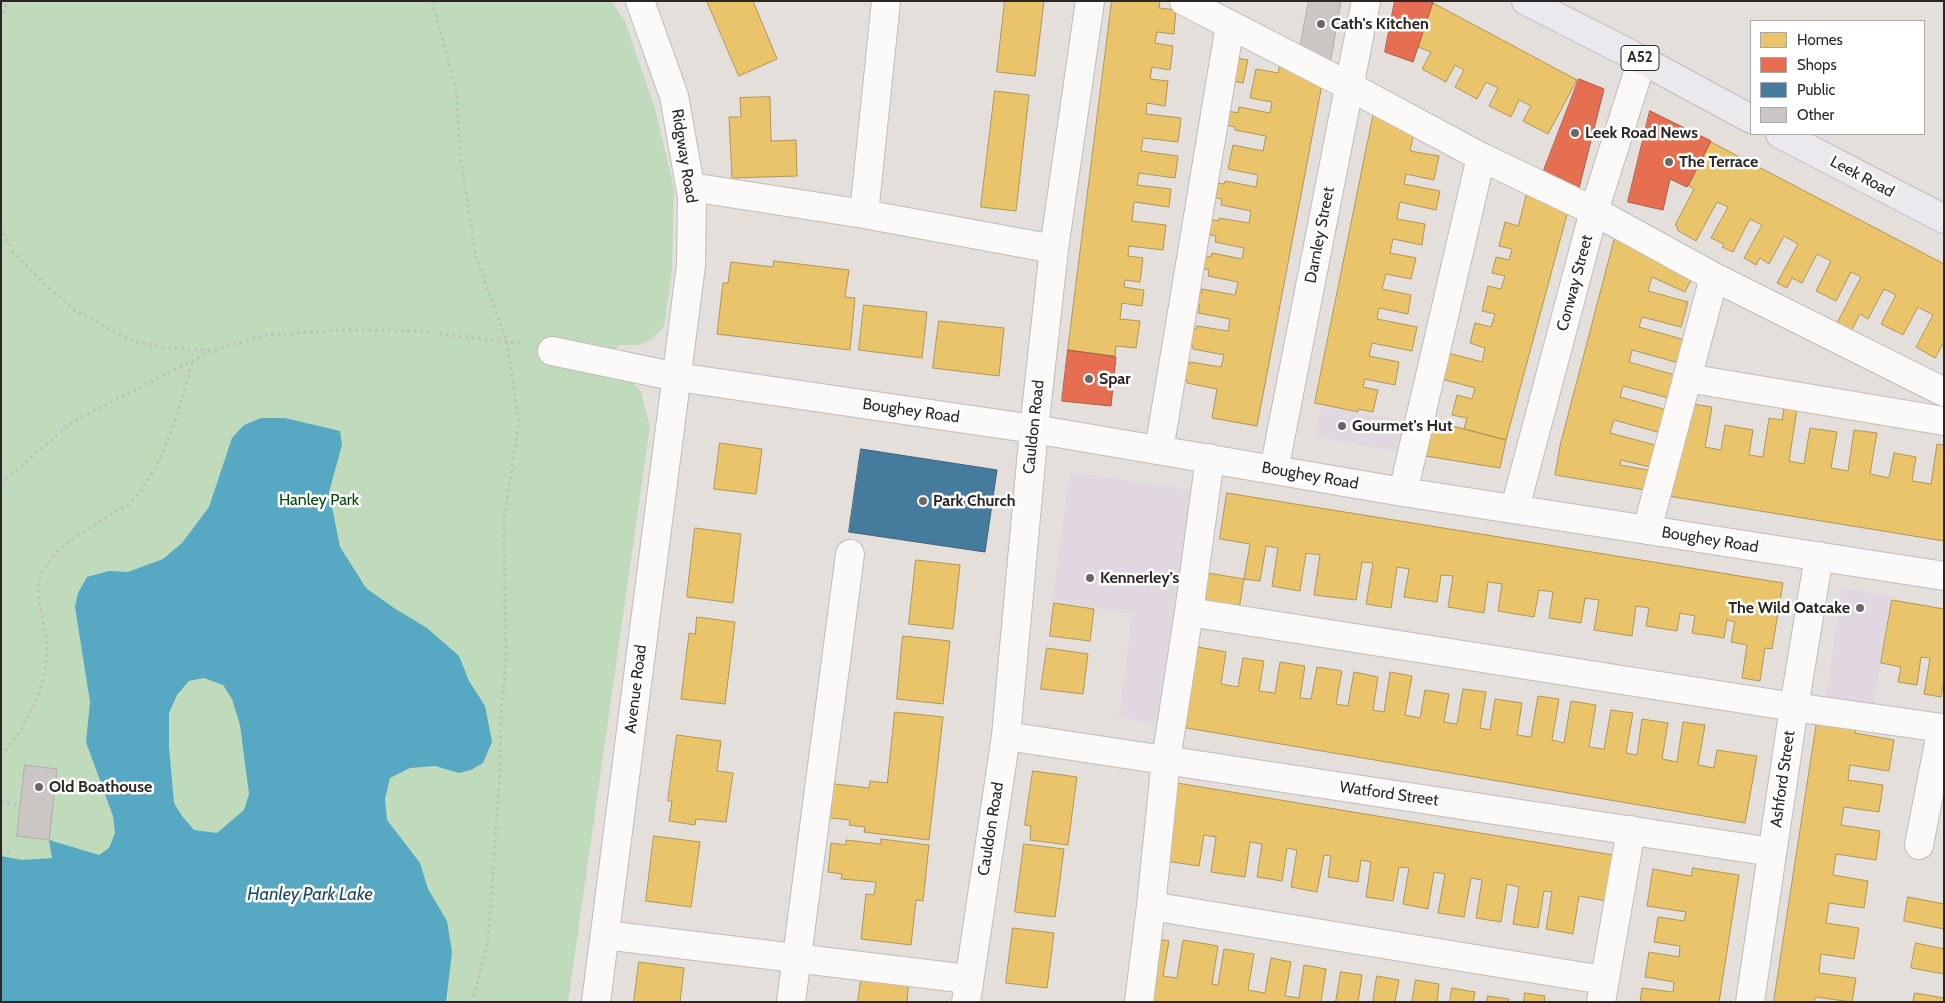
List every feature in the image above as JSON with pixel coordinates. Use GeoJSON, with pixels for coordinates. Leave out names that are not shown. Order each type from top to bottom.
{"type":"FeatureCollection","features":[{"type":"Feature","properties":{"kind":"highway","name":"A52"},"geometry":{"type":"LineString","coordinates":[[1526,1],[1642,60],[1750,118]]}},
{"type":"Feature","properties":{"kind":"highway","name":"Leek Road"},"geometry":{"type":"LineString","coordinates":[[1782,135],[1944,220]]}},
{"type":"Feature","properties":{"kind":"street","name":"Ridgway Road"},"geometry":{"type":"LineString","coordinates":[[640,1],[674,96],[692,197],[691,265],[676,377]]}},
{"type":"Feature","properties":{"kind":"street"},"geometry":{"type":"LineString","coordinates":[[864,214],[886,1]]}},
{"type":"Feature","properties":{"kind":"street","name":"Cauldon Road"},"geometry":{"type":"LineString","coordinates":[[967,991],[1006,736],[1034,429],[1054,249],[1090,1]]}},
{"type":"Feature","properties":{"kind":"street"},"geometry":{"type":"LineString","coordinates":[[1184,1],[1350,86],[1481,157],[1594,211],[1714,276],[1944,392]]}},
{"type":"Feature","properties":{"kind":"street","name":"Darnley Street"},"geometry":{"type":"LineString","coordinates":[[1274,470],[1366,1]]}},
{"type":"Feature","properties":{"kind":"street"},"geometry":{"type":"LineString","coordinates":[[1159,450],[1230,25]]}},
{"type":"Feature","properties":{"kind":"street","name":"Conway Street"},"geometry":{"type":"LineString","coordinates":[[1515,508],[1594,211],[1642,60]]}},
{"type":"Feature","properties":{"kind":"street"},"geometry":{"type":"LineString","coordinates":[[1403,492],[1481,157]]}},
{"type":"Feature","properties":{"kind":"street"},"geometry":{"type":"LineString","coordinates":[[691,187],[864,214],[1054,249]]}},
{"type":"Feature","properties":{"kind":"street"},"geometry":{"type":"LineString","coordinates":[[1647,530],[1714,276]]}},
{"type":"Feature","properties":{"kind":"street","name":"Boughey Road"},"geometry":{"type":"LineString","coordinates":[[552,351],[676,377],[1034,429],[1403,492],[1944,576]]}},
{"type":"Feature","properties":{"kind":"street","name":"Avenue Road"},"geometry":{"type":"LineString","coordinates":[[596,1002],[676,377]]}},
{"type":"Feature","properties":{"kind":"street"},"geometry":{"type":"LineString","coordinates":[[1686,378],[1944,421]]}},
{"type":"Feature","properties":{"kind":"street"},"geometry":{"type":"LineString","coordinates":[[1139,1002],[1166,760],[1210,458]]}},
{"type":"Feature","properties":{"kind":"street"},"geometry":{"type":"LineString","coordinates":[[791,1002],[850,554]]}},
{"type":"Feature","properties":{"kind":"street","name":"Ashford Street"},"geometry":{"type":"LineString","coordinates":[[1750,1002],[1794,707],[1819,556]]}},
{"type":"Feature","properties":{"kind":"street"},"geometry":{"type":"LineString","coordinates":[[1189,612],[1794,707],[1943,728],[1919,846]]}},
{"type":"Feature","properties":{"kind":"street","name":"Watford Street"},"geometry":{"type":"LineString","coordinates":[[1006,736],[1772,852]]}},
{"type":"Feature","properties":{"kind":"street"},"geometry":{"type":"LineString","coordinates":[[1151,906],[1602,991],[1631,830]]}},
{"type":"Feature","properties":{"kind":"street"},"geometry":{"type":"LineString","coordinates":[[605,935],[796,957],[967,991]]}},
{"type":"Feature","properties":{"kind":"path"},"geometry":{"type":"LineString","coordinates":[[1,19],[7,1]]}},
{"type":"Feature","properties":{"kind":"path"},"geometry":{"type":"LineString","coordinates":[[432,1],[456,89],[460,155],[476,257],[507,341],[519,423],[504,520],[506,656],[488,941],[472,1002]]}},
{"type":"Feature","properties":{"kind":"path"},"geometry":{"type":"LineString","coordinates":[[1,227],[14,253],[44,284],[75,310],[102,326],[136,342],[170,348],[213,350]]}},
{"type":"Feature","properties":{"kind":"path"},"geometry":{"type":"LineString","coordinates":[[1,483],[74,421],[213,350],[267,335],[348,330],[420,331],[507,341]]}},
{"type":"Feature","properties":{"kind":"path"},"geometry":{"type":"LineString","coordinates":[[1,755],[11,744],[31,712],[43,676],[46,645],[39,582],[53,555],[134,500],[150,478],[174,425],[193,359]]}},
{"type":"Feature","properties":{"kind":"path"},"geometry":{"type":"LineString","coordinates":[[1,801],[20,805]]}},
{"type":"Feature","properties":{"kind":"path"},"geometry":{"type":"LineString","coordinates":[[1,850],[11,852]]}},
{"type":"Feature","properties":{"kind":"shaded area"},"geometry":{"type":"Polygon","coordinates":[[[1321,407],[1411,422],[1403,452],[1315,437],[1321,407]]]}},
{"type":"Feature","properties":{"kind":"shaded area"},"geometry":{"type":"Polygon","coordinates":[[[1070,472],[1199,491],[1167,725],[1119,718],[1132,614],[1052,601],[1070,472]]]}},
{"type":"Feature","properties":{"kind":"shaded area"},"geometry":{"type":"Polygon","coordinates":[[[1842,588],[1891,596],[1872,713],[1825,705],[1842,588]]]}},
{"type":"Feature","properties":{"kind":"green space","name":"Hanley Park"},"geometry":{"type":"Polygon","coordinates":[[[1,1],[611,1],[625,21],[656,112],[674,189],[672,270],[664,327],[653,338],[641,345],[618,345],[612,377],[631,381],[641,392],[650,427],[568,1002],[1,1002],[1,1]]]}},
{"type":"Feature","properties":{"kind":"water","name":"Hanley Park Lake"},"geometry":{"type":"Polygon","coordinates":[[[261,418],[285,418],[340,431],[342,445],[329,492],[340,547],[366,588],[427,628],[459,656],[469,681],[485,706],[492,742],[483,763],[471,770],[459,773],[435,766],[410,768],[390,778],[385,799],[387,820],[420,863],[428,889],[447,921],[452,952],[446,1002],[1,1002],[1,856],[22,860],[52,858],[49,840],[99,855],[109,848],[115,833],[113,816],[86,742],[90,702],[75,607],[78,593],[87,577],[109,571],[128,572],[163,559],[182,543],[209,507],[232,438],[244,425],[261,418]],[[204,678],[189,681],[177,695],[169,713],[169,747],[174,803],[194,830],[217,833],[244,810],[249,794],[240,725],[232,699],[223,685],[204,678]]]}},
{"type":"Feature","properties":{"kind":"building: Homes"},"geometry":{"type":"Polygon","coordinates":[[[707,1],[753,1],[777,59],[739,76],[707,1]]]}},
{"type":"Feature","properties":{"kind":"building: Homes"},"geometry":{"type":"Polygon","coordinates":[[[1005,1],[1044,1],[1035,76],[997,72],[1005,1]]]}},
{"type":"Feature","properties":{"kind":"building: Homes"},"geometry":{"type":"Polygon","coordinates":[[[1112,1],[1160,1],[1159,8],[1176,10],[1174,34],[1157,32],[1155,43],[1173,46],[1170,70],[1152,67],[1150,79],[1168,81],[1165,106],[1147,103],[1146,114],[1181,118],[1178,142],[1143,138],[1141,151],[1178,156],[1175,178],[1139,173],[1137,185],[1171,189],[1169,207],[1134,202],[1132,221],[1166,225],[1163,250],[1129,246],[1128,256],[1143,258],[1140,282],[1125,280],[1124,287],[1144,290],[1142,306],[1122,303],[1120,319],[1140,321],[1136,348],[1116,346],[1115,356],[1068,350],[1112,1]]]}},
{"type":"Feature","properties":{"kind":"building: Homes"},"geometry":{"type":"Polygon","coordinates":[[[1433,3],[1577,80],[1548,134],[1523,121],[1531,106],[1519,100],[1511,117],[1489,106],[1498,88],[1486,82],[1477,99],[1455,87],[1464,70],[1455,65],[1446,82],[1422,69],[1431,52],[1418,47],[1433,3]]]}},
{"type":"Feature","properties":{"kind":"building: Homes"},"geometry":{"type":"Polygon","coordinates":[[[1281,54],[1324,74],[1257,426],[1212,418],[1217,389],[1187,383],[1187,380],[1174,378],[1178,361],[1221,367],[1224,355],[1193,349],[1193,346],[1180,343],[1183,326],[1196,329],[1197,326],[1228,331],[1230,319],[1198,313],[1200,305],[1186,303],[1189,291],[1202,293],[1202,289],[1235,295],[1238,282],[1208,276],[1209,270],[1191,266],[1193,254],[1211,257],[1212,253],[1242,259],[1244,248],[1215,242],[1216,236],[1198,232],[1201,218],[1219,221],[1219,218],[1249,223],[1251,211],[1221,205],[1222,199],[1203,196],[1206,181],[1224,184],[1225,181],[1256,187],[1258,175],[1228,169],[1233,145],[1263,151],[1266,136],[1235,130],[1235,127],[1217,123],[1219,109],[1238,113],[1239,107],[1270,113],[1272,102],[1250,98],[1256,69],[1278,73],[1281,54]]]}},
{"type":"Feature","properties":{"kind":"building: Homes"},"geometry":{"type":"Polygon","coordinates":[[[1227,56],[1248,60],[1243,83],[1222,79],[1227,56]]]}},
{"type":"Feature","properties":{"kind":"building: Homes"},"geometry":{"type":"Polygon","coordinates":[[[995,91],[1029,95],[1016,211],[981,207],[995,91]]]}},
{"type":"Feature","properties":{"kind":"building: Homes"},"geometry":{"type":"Polygon","coordinates":[[[770,97],[771,141],[796,140],[797,176],[732,178],[729,117],[741,117],[740,98],[770,97]]]}},
{"type":"Feature","properties":{"kind":"building: Homes"},"geometry":{"type":"Polygon","coordinates":[[[1376,102],[1416,122],[1410,151],[1439,156],[1434,180],[1406,174],[1404,184],[1440,191],[1436,210],[1400,202],[1397,219],[1425,224],[1422,245],[1393,239],[1390,253],[1416,258],[1411,279],[1386,274],[1382,289],[1411,295],[1408,314],[1379,308],[1377,319],[1417,327],[1412,351],[1372,343],[1369,356],[1399,362],[1395,385],[1365,379],[1363,387],[1378,390],[1373,412],[1358,409],[1358,412],[1315,403],[1376,102]]]}},
{"type":"Feature","properties":{"kind":"building: Homes"},"geometry":{"type":"Polygon","coordinates":[[[1711,142],[1944,264],[1944,342],[1935,358],[1916,347],[1933,315],[1918,307],[1903,335],[1881,324],[1896,295],[1884,289],[1868,319],[1860,314],[1848,337],[1834,329],[1861,277],[1851,272],[1836,301],[1816,291],[1831,261],[1817,254],[1802,283],[1792,278],[1787,288],[1777,283],[1798,244],[1784,236],[1769,264],[1760,258],[1756,265],[1744,258],[1762,225],[1750,219],[1733,252],[1722,247],[1724,244],[1711,238],[1728,207],[1717,202],[1696,241],[1677,230],[1678,227],[1675,225],[1694,189],[1689,186],[1711,142]]]}},
{"type":"Feature","properties":{"kind":"building: Homes"},"geometry":{"type":"Polygon","coordinates":[[[1529,185],[1572,196],[1506,440],[1464,429],[1467,418],[1452,415],[1457,395],[1472,399],[1475,388],[1430,376],[1437,350],[1482,362],[1485,348],[1470,343],[1475,323],[1491,327],[1495,314],[1482,311],[1488,286],[1501,289],[1505,276],[1492,273],[1496,257],[1509,260],[1512,249],[1499,246],[1505,222],[1518,226],[1529,185]]]}},
{"type":"Feature","properties":{"kind":"building: Homes"},"geometry":{"type":"Polygon","coordinates":[[[1618,226],[1694,274],[1685,292],[1652,277],[1648,291],[1688,302],[1681,327],[1642,317],[1639,327],[1685,340],[1679,363],[1632,350],[1629,362],[1675,375],[1669,398],[1623,386],[1620,397],[1667,410],[1661,433],[1614,420],[1610,433],[1655,445],[1650,467],[1621,460],[1620,465],[1648,470],[1645,490],[1555,475],[1560,446],[1618,226]]]}},
{"type":"Feature","properties":{"kind":"building: Homes"},"geometry":{"type":"Polygon","coordinates":[[[774,261],[849,270],[845,297],[855,298],[850,350],[717,334],[723,283],[728,283],[731,262],[773,267],[774,261]]]}},
{"type":"Feature","properties":{"kind":"building: Homes"},"geometry":{"type":"Polygon","coordinates":[[[864,305],[927,312],[922,358],[859,350],[864,305]]]}},
{"type":"Feature","properties":{"kind":"building: Homes"},"geometry":{"type":"Polygon","coordinates":[[[939,321],[1004,328],[999,376],[933,368],[939,321]]]}},
{"type":"Feature","properties":{"kind":"building: Homes"},"geometry":{"type":"Polygon","coordinates":[[[1785,401],[1798,403],[1789,461],[1804,464],[1810,428],[1837,432],[1831,468],[1848,471],[1854,430],[1877,433],[1870,474],[1889,478],[1894,453],[1916,457],[1912,481],[1931,484],[1937,444],[1944,445],[1944,541],[1662,495],[1686,403],[1712,407],[1705,447],[1721,450],[1725,425],[1753,430],[1749,455],[1763,457],[1769,418],[1782,420],[1785,401]]]}},
{"type":"Feature","properties":{"kind":"building: Homes"},"geometry":{"type":"Polygon","coordinates":[[[1422,418],[1506,440],[1500,468],[1413,454],[1422,418]]]}},
{"type":"Feature","properties":{"kind":"building: Homes"},"geometry":{"type":"Polygon","coordinates":[[[720,443],[762,449],[756,494],[714,489],[720,443]]]}},
{"type":"Feature","properties":{"kind":"building: Homes"},"geometry":{"type":"Polygon","coordinates":[[[1227,493],[1783,583],[1772,649],[1765,648],[1760,681],[1742,678],[1747,645],[1731,642],[1735,622],[1727,620],[1724,638],[1692,633],[1695,616],[1680,613],[1677,631],[1646,626],[1649,608],[1636,606],[1632,636],[1594,630],[1599,600],[1585,598],[1581,623],[1549,618],[1553,592],[1539,590],[1534,617],[1498,611],[1502,584],[1488,582],[1484,613],[1448,607],[1453,576],[1441,575],[1437,602],[1404,597],[1409,569],[1397,567],[1391,608],[1366,604],[1373,563],[1362,562],[1356,600],[1314,595],[1320,555],[1306,553],[1300,591],[1272,586],[1278,548],[1266,546],[1260,581],[1244,579],[1250,544],[1220,539],[1227,493]]]}},
{"type":"Feature","properties":{"kind":"building: Homes"},"geometry":{"type":"Polygon","coordinates":[[[695,528],[741,534],[733,603],[687,597],[695,528]]]}},
{"type":"Feature","properties":{"kind":"building: Homes"},"geometry":{"type":"Polygon","coordinates":[[[916,560],[960,565],[953,629],[909,624],[916,560]]]}},
{"type":"Feature","properties":{"kind":"building: Homes"},"geometry":{"type":"Polygon","coordinates":[[[1196,571],[1244,579],[1239,609],[1191,601],[1196,571]]]}},
{"type":"Feature","properties":{"kind":"building: Homes"},"geometry":{"type":"Polygon","coordinates":[[[1892,600],[1944,609],[1944,679],[1941,697],[1924,694],[1930,658],[1921,657],[1917,685],[1898,682],[1901,667],[1881,663],[1892,600]]]}},
{"type":"Feature","properties":{"kind":"building: Homes"},"geometry":{"type":"Polygon","coordinates":[[[1054,603],[1094,609],[1090,641],[1050,636],[1054,603]]]}},
{"type":"Feature","properties":{"kind":"building: Homes"},"geometry":{"type":"Polygon","coordinates":[[[697,617],[735,622],[725,704],[681,699],[689,633],[695,634],[697,617]]]}},
{"type":"Feature","properties":{"kind":"building: Homes"},"geometry":{"type":"Polygon","coordinates":[[[903,636],[950,641],[943,704],[897,699],[903,636]]]}},
{"type":"Feature","properties":{"kind":"building: Homes"},"geometry":{"type":"Polygon","coordinates":[[[1198,647],[1226,652],[1221,684],[1238,687],[1243,658],[1264,661],[1259,691],[1275,693],[1280,662],[1305,666],[1300,698],[1311,699],[1317,667],[1342,671],[1336,704],[1348,706],[1354,672],[1378,677],[1373,710],[1384,712],[1390,672],[1412,676],[1405,715],[1420,718],[1425,690],[1449,694],[1444,722],[1457,724],[1463,689],[1486,692],[1480,728],[1490,730],[1495,699],[1522,703],[1517,735],[1531,737],[1538,696],[1559,699],[1552,740],[1564,743],[1571,701],[1596,705],[1589,747],[1604,749],[1611,710],[1633,713],[1626,753],[1637,755],[1642,719],[1668,723],[1662,759],[1677,762],[1683,722],[1705,725],[1698,765],[1714,768],[1717,750],[1757,756],[1745,823],[1175,726],[1192,679],[1198,647]]]}},
{"type":"Feature","properties":{"kind":"building: Homes"},"geometry":{"type":"Polygon","coordinates":[[[1047,648],[1088,654],[1083,694],[1041,689],[1047,648]]]}},
{"type":"Feature","properties":{"kind":"building: Homes"},"geometry":{"type":"Polygon","coordinates":[[[895,712],[943,717],[929,840],[864,832],[865,827],[849,825],[850,820],[822,817],[826,783],[869,788],[870,781],[887,783],[895,712]]]}},
{"type":"Feature","properties":{"kind":"building: Homes"},"geometry":{"type":"Polygon","coordinates":[[[1818,715],[1857,721],[1855,733],[1894,740],[1889,771],[1850,765],[1848,780],[1883,785],[1879,812],[1844,807],[1841,825],[1880,831],[1876,860],[1836,854],[1833,875],[1868,881],[1864,908],[1829,903],[1826,923],[1859,928],[1854,959],[1821,954],[1819,973],[1856,978],[1852,1002],[1815,997],[1814,1002],[1774,1002],[1818,715]]]}},
{"type":"Feature","properties":{"kind":"building: Homes"},"geometry":{"type":"Polygon","coordinates":[[[677,735],[721,741],[717,771],[733,773],[726,822],[696,819],[695,825],[669,821],[672,801],[668,801],[677,735]]]}},
{"type":"Feature","properties":{"kind":"building: Homes"},"geometry":{"type":"Polygon","coordinates":[[[1033,771],[1077,777],[1068,845],[1030,840],[1031,826],[1025,825],[1033,771]]]}},
{"type":"Feature","properties":{"kind":"building: Homes"},"geometry":{"type":"Polygon","coordinates":[[[1171,782],[1613,855],[1606,901],[1579,896],[1573,934],[1546,929],[1552,892],[1544,891],[1538,928],[1513,924],[1519,887],[1507,884],[1501,922],[1476,918],[1482,880],[1471,878],[1464,917],[1438,913],[1445,874],[1434,872],[1428,909],[1403,904],[1409,868],[1399,867],[1393,901],[1366,897],[1371,862],[1361,860],[1358,882],[1328,877],[1331,856],[1324,855],[1317,892],[1291,887],[1297,850],[1287,848],[1282,881],[1257,877],[1262,844],[1250,842],[1245,877],[1211,872],[1216,837],[1204,835],[1199,866],[1166,861],[1171,782]]]}},
{"type":"Feature","properties":{"kind":"building: Homes"},"geometry":{"type":"Polygon","coordinates":[[[654,836],[700,842],[691,907],[646,901],[654,836]]]}},
{"type":"Feature","properties":{"kind":"building: Homes"},"geometry":{"type":"Polygon","coordinates":[[[881,839],[929,845],[923,901],[916,900],[911,945],[861,939],[866,894],[874,895],[876,882],[841,879],[842,874],[828,872],[831,843],[846,845],[846,840],[881,844],[881,839]]]}},
{"type":"Feature","properties":{"kind":"building: Homes"},"geometry":{"type":"Polygon","coordinates":[[[1024,844],[1064,849],[1055,917],[1015,912],[1024,844]]]}},
{"type":"Feature","properties":{"kind":"building: Homes"},"geometry":{"type":"Polygon","coordinates":[[[1693,868],[1739,875],[1719,1002],[1640,1002],[1642,988],[1673,992],[1674,982],[1645,977],[1649,952],[1679,957],[1680,946],[1654,942],[1658,917],[1684,921],[1686,912],[1647,906],[1653,869],[1691,876],[1693,868]]]}},
{"type":"Feature","properties":{"kind":"building: Homes"},"geometry":{"type":"Polygon","coordinates":[[[1908,897],[1944,904],[1944,929],[1904,921],[1908,897]]]}},
{"type":"Feature","properties":{"kind":"building: Homes"},"geometry":{"type":"Polygon","coordinates":[[[1013,928],[1054,933],[1047,988],[1006,983],[1013,928]]]}},
{"type":"Feature","properties":{"kind":"building: Homes"},"geometry":{"type":"Polygon","coordinates":[[[1153,938],[1169,941],[1163,976],[1177,978],[1183,940],[1218,946],[1212,984],[1218,985],[1224,949],[1254,954],[1248,990],[1265,993],[1271,958],[1291,962],[1285,996],[1299,998],[1304,965],[1326,969],[1321,1002],[1143,1002],[1153,938]]]}},
{"type":"Feature","properties":{"kind":"building: Homes"},"geometry":{"type":"Polygon","coordinates":[[[1916,943],[1944,949],[1944,974],[1911,968],[1916,943]]]}},
{"type":"Feature","properties":{"kind":"building: Homes"},"geometry":{"type":"Polygon","coordinates":[[[639,962],[684,968],[680,1002],[634,1002],[639,962]]]}},
{"type":"Feature","properties":{"kind":"building: Homes"},"geometry":{"type":"Polygon","coordinates":[[[1341,972],[1362,975],[1358,1002],[1336,1002],[1341,972]]]}},
{"type":"Feature","properties":{"kind":"building: Homes"},"geometry":{"type":"Polygon","coordinates":[[[862,973],[909,978],[907,1002],[858,1002],[862,973]]]}},
{"type":"Feature","properties":{"kind":"building: Homes"},"geometry":{"type":"Polygon","coordinates":[[[1377,976],[1399,980],[1395,1002],[1373,1002],[1377,976]]]}},
{"type":"Feature","properties":{"kind":"building: Homes"},"geometry":{"type":"Polygon","coordinates":[[[1416,980],[1439,984],[1437,1002],[1412,1002],[1416,980]]]}},
{"type":"Feature","properties":{"kind":"building: Homes"},"geometry":{"type":"Polygon","coordinates":[[[1452,988],[1475,992],[1473,1002],[1450,1002],[1452,988]]]}},
{"type":"Feature","properties":{"kind":"building: Homes"},"geometry":{"type":"Polygon","coordinates":[[[1525,993],[1545,996],[1544,1002],[1524,1002],[1525,993]]]}},
{"type":"Feature","properties":{"kind":"building: Homes"},"geometry":{"type":"Polygon","coordinates":[[[1915,993],[1944,998],[1944,1002],[1913,1002],[1915,993]]]}},
{"type":"Feature","properties":{"kind":"building: Homes"},"geometry":{"type":"Polygon","coordinates":[[[1488,996],[1509,999],[1508,1002],[1487,1002],[1488,996]]]}},
{"type":"Feature","properties":{"kind":"building: Shops"},"geometry":{"type":"Polygon","coordinates":[[[1395,1],[1433,2],[1413,62],[1385,52],[1395,1]]]}},
{"type":"Feature","properties":{"kind":"building: Shops","name":"Leek Road News"},"geometry":{"type":"Polygon","coordinates":[[[1579,79],[1604,89],[1577,196],[1541,178],[1579,79]]]}},
{"type":"Feature","properties":{"kind":"building: Shops","name":"The Terrace"},"geometry":{"type":"Polygon","coordinates":[[[1650,111],[1711,141],[1687,187],[1670,179],[1663,210],[1628,202],[1650,111]]]}},
{"type":"Feature","properties":{"kind":"building: Shops","name":"Spar"},"geometry":{"type":"Polygon","coordinates":[[[1068,350],[1116,357],[1111,406],[1062,401],[1068,350]]]}},
{"type":"Feature","properties":{"kind":"building: Public","name":"Park Church"},"geometry":{"type":"Polygon","coordinates":[[[861,449],[997,470],[985,552],[849,532],[861,449]]]}},
{"type":"Feature","properties":{"kind":"building: Other","name":"Cath's Kitchen"},"geometry":{"type":"Polygon","coordinates":[[[1309,1],[1341,1],[1330,64],[1300,47],[1309,1]]]}},
{"type":"Feature","properties":{"kind":"building: Other","name":"Old Boathouse"},"geometry":{"type":"Polygon","coordinates":[[[25,765],[57,769],[49,840],[17,836],[25,765]]]}},
{"type":"Feature","properties":{"kind":"place","name":"Cath's Kitchen"},"geometry":{"type":"Point","coordinates":[1321,24]}},
{"type":"Feature","properties":{"kind":"place","name":"Leek Road News"},"geometry":{"type":"Point","coordinates":[1575,133]}},
{"type":"Feature","properties":{"kind":"place","name":"The Terrace"},"geometry":{"type":"Point","coordinates":[1669,162]}},
{"type":"Feature","properties":{"kind":"place","name":"Spar"},"geometry":{"type":"Point","coordinates":[1089,379]}},
{"type":"Feature","properties":{"kind":"place","name":"Gourmet's Hut"},"geometry":{"type":"Point","coordinates":[1342,426]}},
{"type":"Feature","properties":{"kind":"place","name":"Park Church"},"geometry":{"type":"Point","coordinates":[923,501]}},
{"type":"Feature","properties":{"kind":"place","name":"Kennerley's"},"geometry":{"type":"Point","coordinates":[1090,578]}},
{"type":"Feature","properties":{"kind":"place","name":"The Wild Oatcake"},"geometry":{"type":"Point","coordinates":[1860,608]}},
{"type":"Feature","properties":{"kind":"place","name":"Old Boathouse"},"geometry":{"type":"Point","coordinates":[39,787]}}]}
